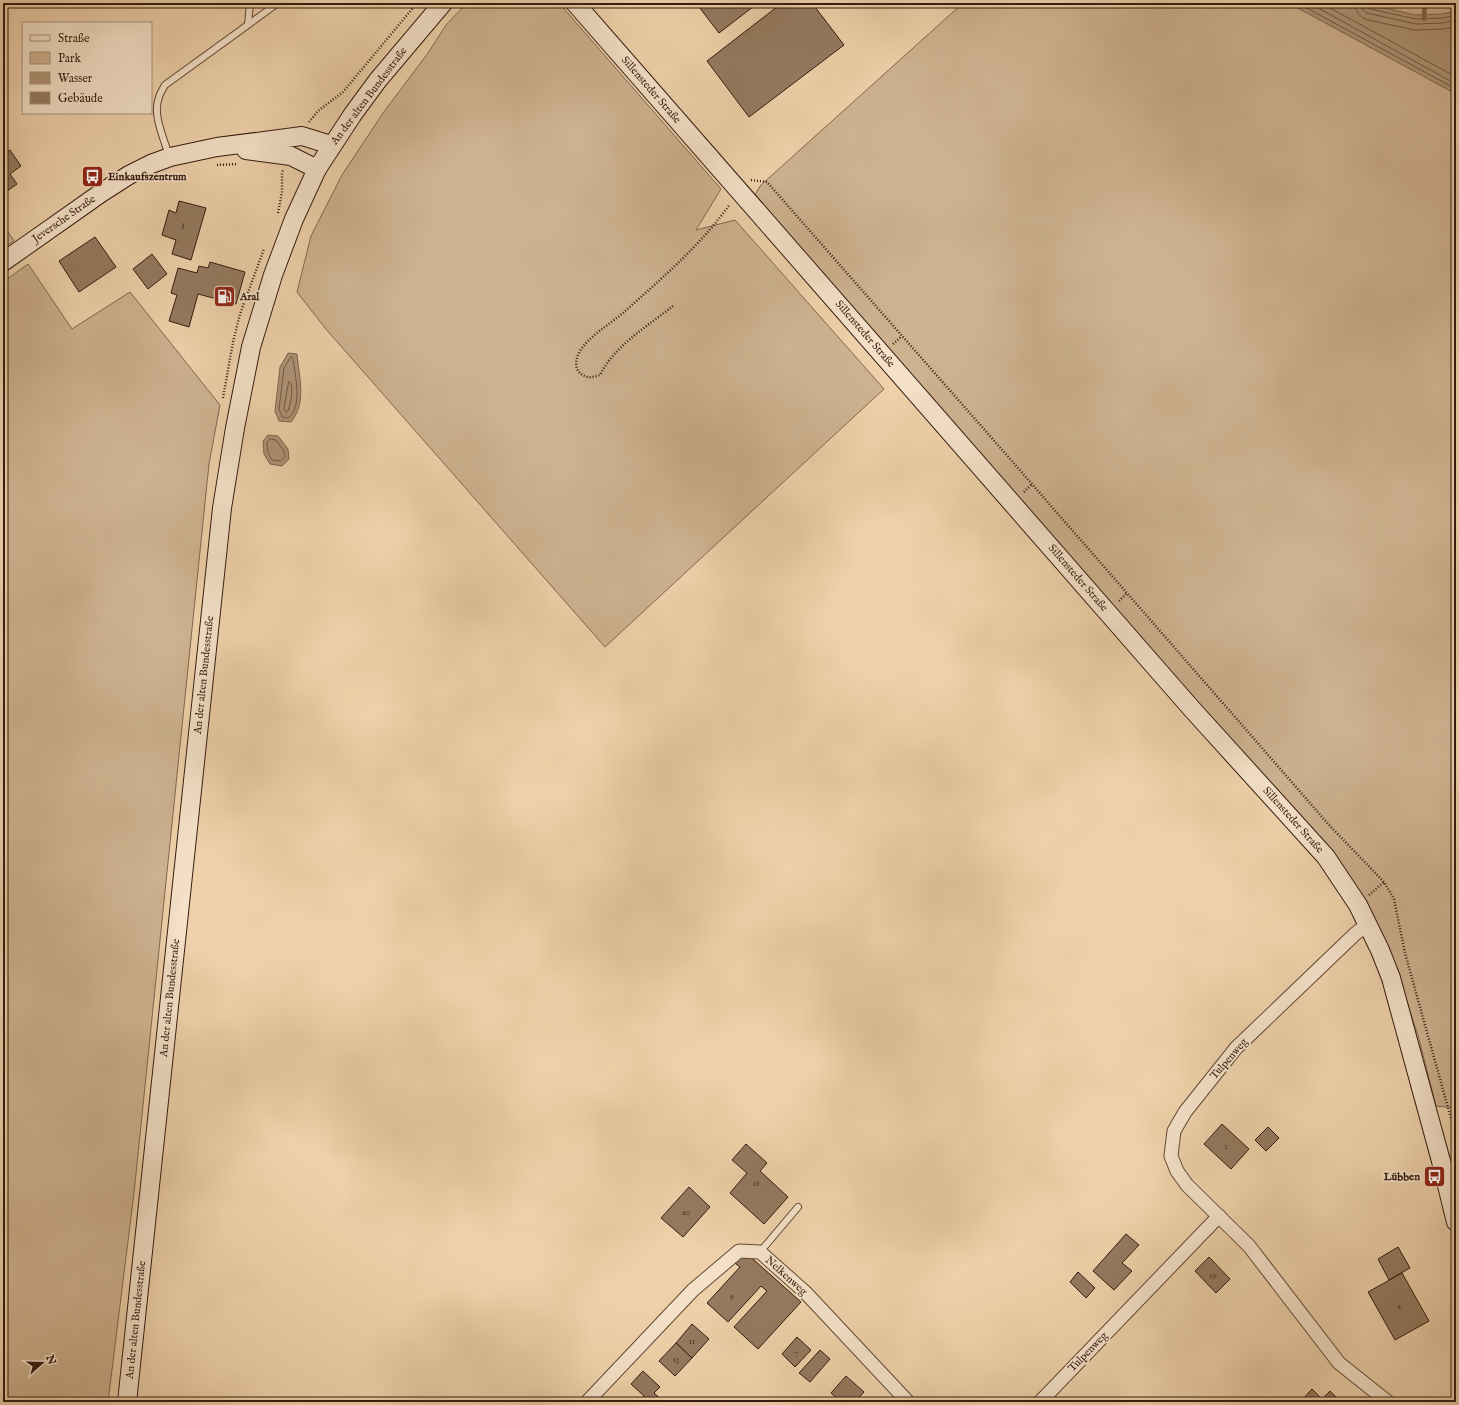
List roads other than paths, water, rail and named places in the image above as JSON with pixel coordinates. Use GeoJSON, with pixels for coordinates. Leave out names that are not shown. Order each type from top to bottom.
{"type":"FeatureCollection","features":[{"type":"Feature","properties":{"kind":"street","name":"An der alten Bundesstraße"},"geometry":{"type":"LineString","coordinates":[[127,1402],[222,508],[235,428],[251,347],[284,244],[317,169],[331,145],[378,80],[442,3]]}},
{"type":"Feature","properties":{"kind":"street","name":"Sillensteder Straße"},"geometry":{"type":"LineString","coordinates":[[575,3],[1191,708],[1326,857],[1358,905],[1368,924],[1391,978],[1441,1161],[1456,1222]]}},
{"type":"Feature","properties":{"kind":"street","name":"Jeversche Straße"},"geometry":{"type":"LineString","coordinates":[[3,262],[101,192],[129,175],[151,164],[170,157],[217,147],[302,136],[331,145]]}},
{"type":"Feature","properties":{"kind":"street","name":"Jeversche Straße"},"geometry":{"type":"LineString","coordinates":[[217,147],[291,156],[317,169]]}},
{"type":"Feature","properties":{"kind":"street","name":"Tulpenweg"},"geometry":{"type":"LineString","coordinates":[[1368,924],[1355,934],[1236,1048],[1185,1112],[1174,1131],[1171,1156],[1177,1170],[1187,1185],[1250,1246],[1339,1362],[1388,1402]]}},
{"type":"Feature","properties":{"kind":"street","name":"Tulpenweg"},"geometry":{"type":"LineString","coordinates":[[1040,1402],[1219,1216]]}},
{"type":"Feature","properties":{"kind":"street","name":"Nelkenweg"},"geometry":{"type":"LineString","coordinates":[[587,1402],[693,1290],[739,1251],[760,1252],[805,1292],[908,1402]]}},
{"type":"Feature","properties":{"kind":"lane"},"geometry":{"type":"LineString","coordinates":[[248,24],[250,3]]}},
{"type":"Feature","properties":{"kind":"lane"},"geometry":{"type":"LineString","coordinates":[[170,157],[158,122],[156,110],[159,96],[165,86],[278,3]]}},
{"type":"Feature","properties":{"kind":"lane"},"geometry":{"type":"LineString","coordinates":[[760,1252],[798,1207]]}},
{"type":"Feature","properties":{"kind":"water"},"geometry":{"type":"Polygon","coordinates":[[[1300,3],[1362,3],[1416,15],[1442,14],[1456,11],[1456,94],[1296,7],[1300,3]]]}},
{"type":"Feature","properties":{"kind":"water"},"geometry":{"type":"Polygon","coordinates":[[[288,353],[297,354],[301,390],[299,407],[291,422],[279,421],[275,411],[280,367],[288,353]]]}},
{"type":"Feature","properties":{"kind":"water"},"geometry":{"type":"Polygon","coordinates":[[[268,435],[278,436],[288,449],[289,459],[282,466],[270,464],[264,454],[263,441],[268,435]]]}},
{"type":"Feature","properties":{"kind":"waterway"},"geometry":{"type":"LineString","coordinates":[[1424,19],[1425,3]]}},
{"type":"Feature","properties":{"kind":"place","name":"Einkaufszentrum"},"geometry":{"type":"Point","coordinates":[92,177]}},
{"type":"Feature","properties":{"kind":"place","name":"Aral"},"geometry":{"type":"Point","coordinates":[224,297]}},
{"type":"Feature","properties":{"kind":"place","name":"Lübben"},"geometry":{"type":"Point","coordinates":[1435,1177]}}]}
